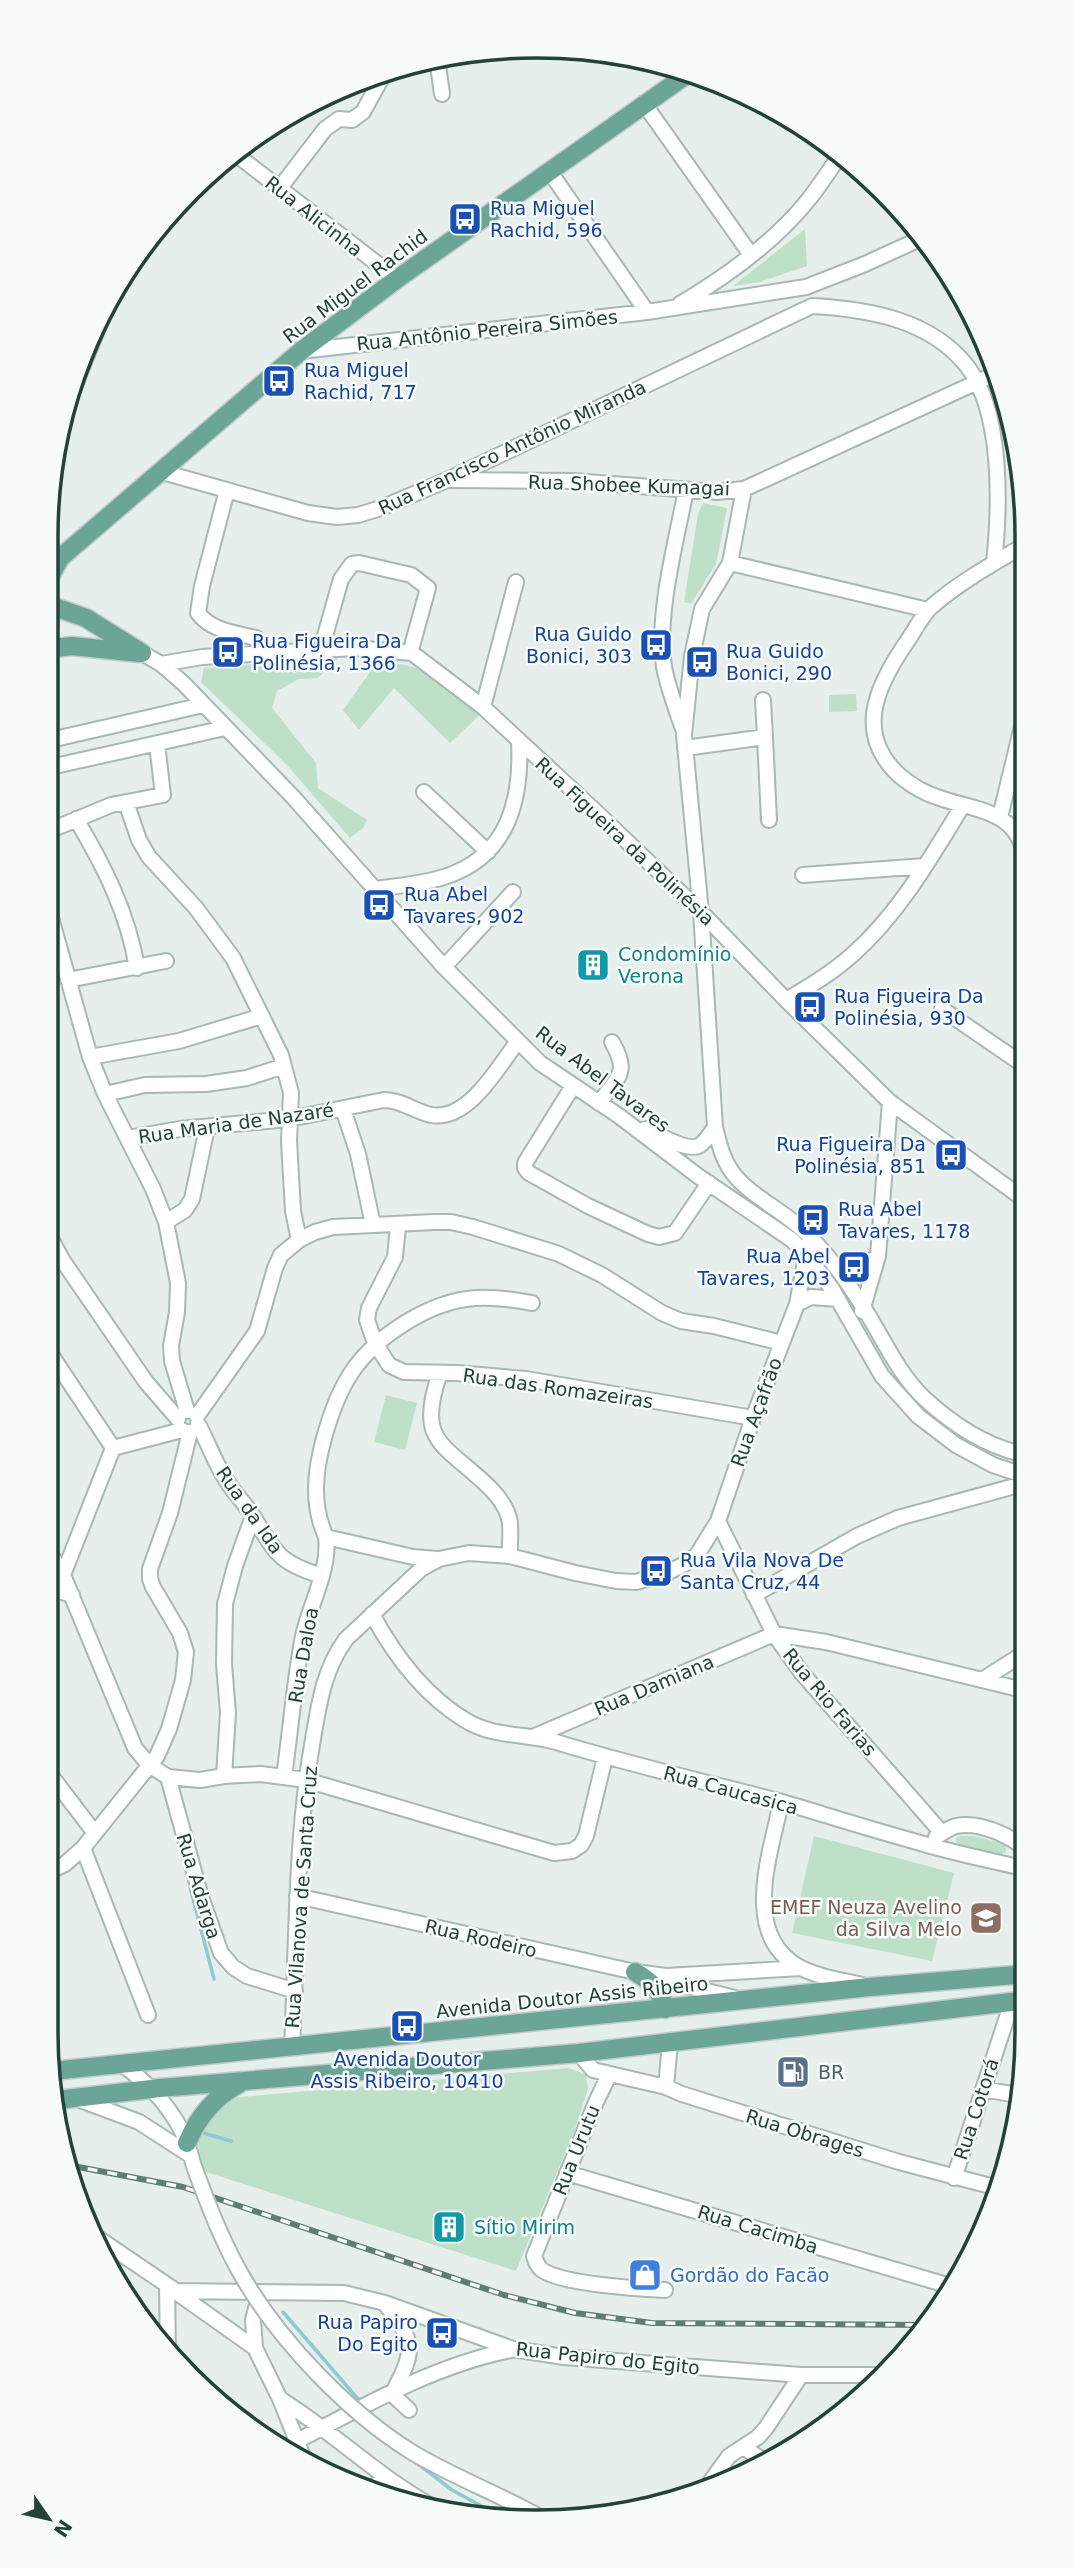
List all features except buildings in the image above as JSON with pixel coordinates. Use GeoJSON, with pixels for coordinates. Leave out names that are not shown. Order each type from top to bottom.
{"type":"FeatureCollection","features":[{"type":"Feature","properties":{"kind":"main road","name":"Rua Miguel Rachid"},"geometry":{"type":"LineString","coordinates":[[58,560],[301,351],[397,279],[680,80]]}},
{"type":"Feature","properties":{"kind":"main road","name":"Rua Miguel Rachid"},"geometry":{"type":"LineString","coordinates":[[58,562],[61,557]]}},
{"type":"Feature","properties":{"kind":"main road","name":"Rua Abel Tavares"},"geometry":{"type":"LineString","coordinates":[[58,608],[86,618],[142,653]]}},
{"type":"Feature","properties":{"kind":"main road"},"geometry":{"type":"LineString","coordinates":[[72,646],[73,631],[86,618]]}},
{"type":"Feature","properties":{"kind":"main road","name":"Rua Abel Tavares"},"geometry":{"type":"LineString","coordinates":[[58,648],[72,646],[142,653]]}},
{"type":"Feature","properties":{"kind":"main road"},"geometry":{"type":"LineString","coordinates":[[635,1972],[657,1988],[665,2009]]}},
{"type":"Feature","properties":{"kind":"main road","name":"Avenida Doutor Assis Ribeiro"},"geometry":{"type":"LineString","coordinates":[[60,2070],[870,1987],[1015,1975]]}},
{"type":"Feature","properties":{"kind":"main road"},"geometry":{"type":"LineString","coordinates":[[65,2099],[245,2080],[579,2053],[1015,2002]]}},
{"type":"Feature","properties":{"kind":"main road"},"geometry":{"type":"LineString","coordinates":[[292,2047],[295,2056],[302,2063],[326,2073]]}},
{"type":"Feature","properties":{"kind":"main road"},"geometry":{"type":"LineString","coordinates":[[191,2156],[208,2107],[219,2096],[245,2080]]}},
{"type":"Feature","properties":{"kind":"street"},"geometry":{"type":"LineString","coordinates":[[437,68],[442,94]]}},
{"type":"Feature","properties":{"kind":"street"},"geometry":{"type":"LineString","coordinates":[[279,189],[325,129],[344,118],[352,120],[363,112],[378,85]]}},
{"type":"Feature","properties":{"kind":"street"},"geometry":{"type":"LineString","coordinates":[[645,105],[751,255]]}},
{"type":"Feature","properties":{"kind":"street","name":"Rua Alicinha"},"geometry":{"type":"LineString","coordinates":[[242,159],[397,279]]}},
{"type":"Feature","properties":{"kind":"street","name":"Rua Antônio Pereira Simões"},"geometry":{"type":"LineString","coordinates":[[673,309],[751,255],[792,219],[835,163]]}},
{"type":"Feature","properties":{"kind":"street"},"geometry":{"type":"LineString","coordinates":[[550,172],[647,312]]}},
{"type":"Feature","properties":{"kind":"street","name":"Rua Antônio Pereira Simões"},"geometry":{"type":"LineString","coordinates":[[301,351],[673,309],[806,287],[913,242]]}},
{"type":"Feature","properties":{"kind":"street"},"geometry":{"type":"LineString","coordinates":[[806,287],[812,306],[849,308],[913,326],[934,336],[966,365],[977,382],[991,424],[999,509],[995,563]]}},
{"type":"Feature","properties":{"kind":"street","name":"Rua Francisco Antônio Miranda"},"geometry":{"type":"LineString","coordinates":[[159,471],[308,513],[337,517],[358,515],[447,480],[812,306]]}},
{"type":"Feature","properties":{"kind":"street","name":"Rua Shobee Kumagai"},"geometry":{"type":"LineString","coordinates":[[447,480],[573,481],[717,492],[744,489],[988,377]]}},
{"type":"Feature","properties":{"kind":"street"},"geometry":{"type":"LineString","coordinates":[[744,489],[730,563],[702,609],[692,656],[685,741],[701,912],[715,1127],[720,1150],[733,1174],[810,1236],[864,1307],[893,1360],[926,1400],[983,1441],[1015,1452]]}},
{"type":"Feature","properties":{"kind":"street"},"geometry":{"type":"LineString","coordinates":[[226,490],[198,613],[204,621],[215,627],[256,638]]}},
{"type":"Feature","properties":{"kind":"street"},"geometry":{"type":"LineString","coordinates":[[685,741],[664,665],[664,633],[666,599],[686,490]]}},
{"type":"Feature","properties":{"kind":"street"},"geometry":{"type":"LineString","coordinates":[[1015,551],[969,578],[928,610],[885,679],[876,704],[873,724],[877,747],[900,775],[920,790],[1000,817],[1015,830]]}},
{"type":"Feature","properties":{"kind":"street"},"geometry":{"type":"LineString","coordinates":[[321,650],[341,579],[352,564],[359,563],[411,575],[425,583],[428,592],[412,646]]}},
{"type":"Feature","properties":{"kind":"street"},"geometry":{"type":"LineString","coordinates":[[730,563],[928,610]]}},
{"type":"Feature","properties":{"kind":"street"},"geometry":{"type":"LineString","coordinates":[[483,708],[516,582]]}},
{"type":"Feature","properties":{"kind":"street","name":"Rua Figueira da Polinésia"},"geometry":{"type":"LineString","coordinates":[[161,664],[202,657],[364,648],[412,653],[483,708],[519,741],[701,912],[890,1102],[1015,1193]]}},
{"type":"Feature","properties":{"kind":"street","name":"Rua Abel Tavares"},"geometry":{"type":"LineString","coordinates":[[142,653],[161,664],[183,683],[293,797],[444,967],[540,1063],[775,1227],[807,1255],[838,1299],[854,1330],[893,1390],[934,1430],[993,1465],[1015,1472]]}},
{"type":"Feature","properties":{"kind":"street"},"geometry":{"type":"LineString","coordinates":[[183,683],[202,657]]}},
{"type":"Feature","properties":{"kind":"street"},"geometry":{"type":"LineString","coordinates":[[763,700],[769,820]]}},
{"type":"Feature","properties":{"kind":"street"},"geometry":{"type":"LineString","coordinates":[[58,738],[203,705]]}},
{"type":"Feature","properties":{"kind":"street"},"geometry":{"type":"LineString","coordinates":[[58,765],[225,728]]}},
{"type":"Feature","properties":{"kind":"street"},"geometry":{"type":"LineString","coordinates":[[685,741],[765,737]]}},
{"type":"Feature","properties":{"kind":"street"},"geometry":{"type":"LineString","coordinates":[[374,890],[444,878],[470,867],[488,852],[506,827],[517,798],[519,741]]}},
{"type":"Feature","properties":{"kind":"street"},"geometry":{"type":"LineString","coordinates":[[58,827],[126,802],[163,795],[156,744]]}},
{"type":"Feature","properties":{"kind":"street"},"geometry":{"type":"LineString","coordinates":[[1000,817],[1015,755]]}},
{"type":"Feature","properties":{"kind":"street"},"geometry":{"type":"LineString","coordinates":[[424,792],[488,852]]}},
{"type":"Feature","properties":{"kind":"street"},"geometry":{"type":"LineString","coordinates":[[126,802],[149,857],[196,908],[239,969],[284,1066],[291,1093],[289,1119],[293,1211],[299,1240]]}},
{"type":"Feature","properties":{"kind":"street"},"geometry":{"type":"LineString","coordinates":[[786,1000],[833,971],[889,916],[925,866],[963,805]]}},
{"type":"Feature","properties":{"kind":"street"},"geometry":{"type":"LineString","coordinates":[[76,819],[112,883],[131,936],[137,968]]}},
{"type":"Feature","properties":{"kind":"street"},"geometry":{"type":"LineString","coordinates":[[803,875],[925,866]]}},
{"type":"Feature","properties":{"kind":"street"},"geometry":{"type":"LineString","coordinates":[[444,967],[513,892]]}},
{"type":"Feature","properties":{"kind":"street"},"geometry":{"type":"LineString","coordinates":[[58,944],[90,1057],[166,1222],[178,1283],[177,1312],[171,1346],[172,1361],[189,1422]]}},
{"type":"Feature","properties":{"kind":"street"},"geometry":{"type":"LineString","coordinates":[[68,980],[166,961]]}},
{"type":"Feature","properties":{"kind":"street"},"geometry":{"type":"LineString","coordinates":[[942,1009],[1015,1059]]}},
{"type":"Feature","properties":{"kind":"street"},"geometry":{"type":"LineString","coordinates":[[90,1057],[179,1041],[262,1016]]}},
{"type":"Feature","properties":{"kind":"street","name":"Rua Maria de Nazaré"},"geometry":{"type":"LineString","coordinates":[[128,1138],[180,1129],[289,1119],[373,1101],[391,1100],[432,1115],[452,1113],[461,1109],[475,1096],[518,1041]]}},
{"type":"Feature","properties":{"kind":"street"},"geometry":{"type":"LineString","coordinates":[[599,1103],[621,1073],[623,1065],[612,1042]]}},
{"type":"Feature","properties":{"kind":"street"},"geometry":{"type":"LineString","coordinates":[[105,1094],[145,1085],[206,1084],[247,1078],[284,1066]]}},
{"type":"Feature","properties":{"kind":"street"},"geometry":{"type":"LineString","coordinates":[[573,1086],[526,1163],[525,1168],[529,1173],[587,1206],[659,1237],[675,1233],[709,1183]]}},
{"type":"Feature","properties":{"kind":"street"},"geometry":{"type":"LineString","coordinates":[[854,1330],[864,1307],[878,1256],[890,1102]]}},
{"type":"Feature","properties":{"kind":"street"},"geometry":{"type":"LineString","coordinates":[[344,1109],[361,1165],[373,1225]]}},
{"type":"Feature","properties":{"kind":"street"},"geometry":{"type":"LineString","coordinates":[[619,1116],[658,1135],[695,1148],[701,1145],[715,1127]]}},
{"type":"Feature","properties":{"kind":"street"},"geometry":{"type":"LineString","coordinates":[[166,1222],[185,1210],[192,1199],[207,1128]]}},
{"type":"Feature","properties":{"kind":"street"},"geometry":{"type":"LineString","coordinates":[[58,1867],[83,1848],[156,1756],[169,1728],[186,1664],[186,1652],[180,1633],[150,1579],[150,1569],[170,1513],[189,1422],[257,1331],[281,1255],[299,1240],[333,1227],[451,1222],[559,1254],[590,1268],[662,1313],[681,1321],[714,1326],[782,1343]]}},
{"type":"Feature","properties":{"kind":"street"},"geometry":{"type":"LineString","coordinates":[[375,1343],[368,1327],[369,1308],[395,1257],[398,1226]]}},
{"type":"Feature","properties":{"kind":"street","name":"Rua Açafrão"},"geometry":{"type":"LineString","coordinates":[[718,1521],[753,1418],[797,1304],[810,1236]]}},
{"type":"Feature","properties":{"kind":"street"},"geometry":{"type":"LineString","coordinates":[[58,1252],[152,1391],[189,1422]]}},
{"type":"Feature","properties":{"kind":"street"},"geometry":{"type":"LineString","coordinates":[[845,1279],[878,1256]]}},
{"type":"Feature","properties":{"kind":"street","name":"Rua Daloa"},"geometry":{"type":"LineString","coordinates":[[284,1776],[303,1635],[328,1552],[326,1536],[317,1511],[315,1491],[319,1455],[341,1389],[375,1343],[420,1314],[457,1300],[494,1297],[532,1303]]}},
{"type":"Feature","properties":{"kind":"street"},"geometry":{"type":"LineString","coordinates":[[797,1304],[811,1297],[838,1299]]}},
{"type":"Feature","properties":{"kind":"street","name":"Rua das Romazeiras"},"geometry":{"type":"LineString","coordinates":[[375,1343],[383,1359],[397,1369],[526,1379],[753,1418]]}},
{"type":"Feature","properties":{"kind":"street"},"geometry":{"type":"LineString","coordinates":[[58,1365],[113,1448]]}},
{"type":"Feature","properties":{"kind":"street"},"geometry":{"type":"LineString","coordinates":[[440,1373],[432,1396],[432,1429],[446,1451],[486,1484],[502,1502],[509,1518],[510,1556]]}},
{"type":"Feature","properties":{"kind":"street"},"geometry":{"type":"LineString","coordinates":[[63,1575],[113,1448],[189,1422]]}},
{"type":"Feature","properties":{"kind":"street","name":"Rua da Ida"},"geometry":{"type":"LineString","coordinates":[[189,1422],[253,1516],[267,1542],[295,1566],[322,1576]]}},
{"type":"Feature","properties":{"kind":"street"},"geometry":{"type":"LineString","coordinates":[[754,1595],[857,1536],[898,1518],[1015,1486]]}},
{"type":"Feature","properties":{"kind":"street"},"geometry":{"type":"LineString","coordinates":[[223,1776],[228,1713],[224,1664],[225,1604],[253,1516]]}},
{"type":"Feature","properties":{"kind":"street","name":"Rua Vilanova de Santa Cruz"},"geometry":{"type":"LineString","coordinates":[[292,2047],[297,1896],[306,1780],[322,1689],[328,1669],[346,1639],[421,1569],[439,1559],[469,1553],[510,1556],[575,1573],[636,1582],[651,1579],[683,1565],[697,1555],[718,1521]]}},
{"type":"Feature","properties":{"kind":"street","name":"Rua Rio Farias"},"geometry":{"type":"LineString","coordinates":[[718,1521],[774,1634],[801,1672],[943,1833]]}},
{"type":"Feature","properties":{"kind":"street"},"geometry":{"type":"LineString","coordinates":[[326,1536],[413,1557],[439,1559]]}},
{"type":"Feature","properties":{"kind":"street"},"geometry":{"type":"LineString","coordinates":[[58,1567],[135,1748],[149,1765],[168,1777],[200,1780],[261,1774],[306,1780],[513,1843],[564,1853],[581,1845],[586,1836],[605,1757]]}},
{"type":"Feature","properties":{"kind":"street"},"geometry":{"type":"LineString","coordinates":[[58,1591],[72,1595]]}},
{"type":"Feature","properties":{"kind":"street"},"geometry":{"type":"LineString","coordinates":[[372,1614],[399,1658],[450,1710],[485,1730],[512,1736],[535,1736]]}},
{"type":"Feature","properties":{"kind":"street"},"geometry":{"type":"LineString","coordinates":[[774,1634],[826,1642],[1015,1688]]}},
{"type":"Feature","properties":{"kind":"street","name":"Rua Damiana"},"geometry":{"type":"LineString","coordinates":[[535,1736],[774,1634]]}},
{"type":"Feature","properties":{"kind":"street"},"geometry":{"type":"LineString","coordinates":[[982,1680],[1015,1659]]}},
{"type":"Feature","properties":{"kind":"street","name":"Rua Caucasica"},"geometry":{"type":"LineString","coordinates":[[535,1736],[605,1757],[781,1802],[926,1845],[1015,1865]]}},
{"type":"Feature","properties":{"kind":"street","name":"Rua Adarga"},"geometry":{"type":"LineString","coordinates":[[168,1777],[201,1897],[221,1953],[233,1967],[247,1976],[295,1991]]}},
{"type":"Feature","properties":{"kind":"street"},"geometry":{"type":"LineString","coordinates":[[58,1785],[94,1832]]}},
{"type":"Feature","properties":{"kind":"street"},"geometry":{"type":"LineString","coordinates":[[781,1802],[764,1890],[765,1922],[772,1938],[791,1962],[801,1968],[870,1987]]}},
{"type":"Feature","properties":{"kind":"street"},"geometry":{"type":"LineString","coordinates":[[926,1845],[954,1826],[989,1829],[1015,1842]]}},
{"type":"Feature","properties":{"kind":"street"},"geometry":{"type":"LineString","coordinates":[[83,1848],[148,2015]]}},
{"type":"Feature","properties":{"kind":"street","name":"Rua Rodeiro"},"geometry":{"type":"LineString","coordinates":[[297,1896],[635,1972],[666,1976],[801,1968]]}},
{"type":"Feature","properties":{"kind":"street","name":"Rua Rodeiro"},"geometry":{"type":"LineString","coordinates":[[666,1976],[687,1986],[745,2000]]}},
{"type":"Feature","properties":{"kind":"street","name":"Rua Cotorá"},"geometry":{"type":"LineString","coordinates":[[954,2178],[984,2089],[1015,2013]]}},
{"type":"Feature","properties":{"kind":"street"},"geometry":{"type":"LineString","coordinates":[[666,2087],[670,2043]]}},
{"type":"Feature","properties":{"kind":"street"},"geometry":{"type":"LineString","coordinates":[[579,2053],[593,2070],[609,2075]]}},
{"type":"Feature","properties":{"kind":"street"},"geometry":{"type":"LineString","coordinates":[[121,2064],[137,2074],[165,2106],[191,2156],[217,2225],[244,2280],[267,2313],[332,2389],[382,2432],[412,2452],[526,2510]]}},
{"type":"Feature","properties":{"kind":"street","name":"Rua Obrages"},"geometry":{"type":"LineString","coordinates":[[609,2075],[666,2087],[758,2119],[990,2186]]}},
{"type":"Feature","properties":{"kind":"street","name":"Rua Urutu"},"geometry":{"type":"LineString","coordinates":[[609,2075],[534,2256],[536,2263],[551,2274],[599,2284],[666,2291]]}},
{"type":"Feature","properties":{"kind":"street"},"geometry":{"type":"LineString","coordinates":[[984,2089],[1011,2094]]}},
{"type":"Feature","properties":{"kind":"street"},"geometry":{"type":"LineString","coordinates":[[65,2099],[139,2122],[191,2156]]}},
{"type":"Feature","properties":{"kind":"street","name":"Rua Cacimba"},"geometry":{"type":"LineString","coordinates":[[567,2173],[943,2284]]}},
{"type":"Feature","properties":{"kind":"street"},"geometry":{"type":"LineString","coordinates":[[109,2247],[172,2288],[255,2348]]}},
{"type":"Feature","properties":{"kind":"street"},"geometry":{"type":"LineString","coordinates":[[169,2338],[172,2288]]}},
{"type":"Feature","properties":{"kind":"street","name":"Rua Papiro do Egito"},"geometry":{"type":"LineString","coordinates":[[172,2288],[261,2293],[344,2293],[385,2303],[513,2349],[564,2357],[800,2375],[870,2375]]}},
{"type":"Feature","properties":{"kind":"street"},"geometry":{"type":"LineString","coordinates":[[261,2293],[253,2320],[255,2348],[298,2447]]}},
{"type":"Feature","properties":{"kind":"street"},"geometry":{"type":"LineString","coordinates":[[385,2303],[405,2332],[410,2348],[407,2364],[392,2394]]}},
{"type":"Feature","properties":{"kind":"street"},"geometry":{"type":"LineString","coordinates":[[293,2444],[322,2427],[464,2362],[513,2349]]}},
{"type":"Feature","properties":{"kind":"street"},"geometry":{"type":"LineString","coordinates":[[714,2476],[729,2456],[766,2428],[800,2375]]}},
{"type":"Feature","properties":{"kind":"street"},"geometry":{"type":"LineString","coordinates":[[392,2394],[409,2410]]}},
{"type":"Feature","properties":{"kind":"street"},"geometry":{"type":"LineString","coordinates":[[279,2399],[322,2427],[412,2494]]}},
{"type":"Feature","properties":{"kind":"street"},"geometry":{"type":"LineString","coordinates":[[743,2447],[757,2456]]}},
{"type":"Feature","properties":{"kind":"street"},"geometry":{"type":"LineString","coordinates":[[379,2483],[389,2479]]}},
{"type":"Feature","properties":{"kind":"green space"},"geometry":{"type":"Polygon","coordinates":[[[805,229],[807,266],[760,282],[733,286],[805,229]]]}},
{"type":"Feature","properties":{"kind":"green space"},"geometry":{"type":"Polygon","coordinates":[[[703,503],[727,508],[716,564],[691,604],[684,602],[698,514],[703,503]]]}},
{"type":"Feature","properties":{"kind":"green space"},"geometry":{"type":"Polygon","coordinates":[[[338,658],[318,678],[299,679],[277,691],[272,708],[316,763],[318,788],[367,820],[363,828],[350,838],[287,765],[201,682],[204,668],[338,658]]]}},
{"type":"Feature","properties":{"kind":"green space"},"geometry":{"type":"Polygon","coordinates":[[[378,661],[431,672],[480,715],[450,743],[394,688],[359,730],[343,710],[378,661]]]}},
{"type":"Feature","properties":{"kind":"green space"},"geometry":{"type":"Polygon","coordinates":[[[856,694],[857,711],[829,712],[829,695],[856,694]]]}},
{"type":"Feature","properties":{"kind":"green space"},"geometry":{"type":"Polygon","coordinates":[[[386,1395],[417,1403],[405,1450],[374,1442],[386,1395]]]}},
{"type":"Feature","properties":{"kind":"green space"},"geometry":{"type":"Polygon","coordinates":[[[814,1836],[954,1873],[932,1961],[792,1933],[814,1836]]]}},
{"type":"Feature","properties":{"kind":"green space"},"geometry":{"type":"Polygon","coordinates":[[[974,1836],[1005,1844],[1006,1852],[997,1856],[956,1843],[956,1838],[974,1836]]]}},
{"type":"Feature","properties":{"kind":"green space","name":"Sítio Mirim"},"geometry":{"type":"Polygon","coordinates":[[[568,2068],[586,2074],[588,2089],[575,2129],[516,2271],[203,2171],[198,2143],[199,2119],[230,2098],[568,2068]]]}},
{"type":"Feature","properties":{"kind":"waterway"},"geometry":{"type":"LineString","coordinates":[[190,1887],[214,1979]]}},
{"type":"Feature","properties":{"kind":"waterway"},"geometry":{"type":"LineString","coordinates":[[203,2133],[231,2141]]}},
{"type":"Feature","properties":{"kind":"waterway"},"geometry":{"type":"LineString","coordinates":[[283,2312],[358,2399]]}},
{"type":"Feature","properties":{"kind":"waterway"},"geometry":{"type":"LineString","coordinates":[[413,2460],[452,2490],[483,2507]]}},
{"type":"Feature","properties":{"kind":"railway"},"geometry":{"type":"LineString","coordinates":[[78,2167],[183,2187],[504,2295],[575,2313],[652,2323],[914,2325]]}},
{"type":"Feature","properties":{"kind":"place","name":"Rua Miguel Rachid, 596"},"geometry":{"type":"Point","coordinates":[465,219]}},
{"type":"Feature","properties":{"kind":"place","name":"Rua Miguel Rachid, 717"},"geometry":{"type":"Point","coordinates":[279,381]}},
{"type":"Feature","properties":{"kind":"place","name":"Rua Guido Bonici, 303"},"geometry":{"type":"Point","coordinates":[656,645]}},
{"type":"Feature","properties":{"kind":"place","name":"Rua Figueira Da Polinésia, 1366"},"geometry":{"type":"Point","coordinates":[228,652]}},
{"type":"Feature","properties":{"kind":"place","name":"Rua Guido Bonici, 290"},"geometry":{"type":"Point","coordinates":[702,662]}},
{"type":"Feature","properties":{"kind":"place","name":"Rua Abel Tavares, 902"},"geometry":{"type":"Point","coordinates":[379,905]}},
{"type":"Feature","properties":{"kind":"place","name":"Condomínio Verona"},"geometry":{"type":"Point","coordinates":[593,965]}},
{"type":"Feature","properties":{"kind":"place","name":"Rua Figueira Da Polinésia, 930"},"geometry":{"type":"Point","coordinates":[810,1007]}},
{"type":"Feature","properties":{"kind":"place","name":"Rua Figueira Da Polinésia, 851"},"geometry":{"type":"Point","coordinates":[951,1155]}},
{"type":"Feature","properties":{"kind":"place","name":"Rua Abel Tavares, 1178"},"geometry":{"type":"Point","coordinates":[813,1220]}},
{"type":"Feature","properties":{"kind":"place","name":"Rua Abel Tavares, 1203"},"geometry":{"type":"Point","coordinates":[854,1267]}},
{"type":"Feature","properties":{"kind":"place","name":"Rua Vila Nova De Santa Cruz, 44"},"geometry":{"type":"Point","coordinates":[656,1571]}},
{"type":"Feature","properties":{"kind":"place","name":"EMEF Neuza Avelino da Silva Melo"},"geometry":{"type":"Point","coordinates":[986,1918]}},
{"type":"Feature","properties":{"kind":"place","name":"Avenida Doutor Assis Ribeiro, 10410"},"geometry":{"type":"Point","coordinates":[407,2026]}},
{"type":"Feature","properties":{"kind":"place","name":"BR"},"geometry":{"type":"Point","coordinates":[793,2072]}},
{"type":"Feature","properties":{"kind":"place","name":"Sítio Mirim"},"geometry":{"type":"Point","coordinates":[449,2227]}},
{"type":"Feature","properties":{"kind":"place","name":"Gordão do Facão"},"geometry":{"type":"Point","coordinates":[645,2275]}},
{"type":"Feature","properties":{"kind":"place","name":"Rua Papiro Do Egito"},"geometry":{"type":"Point","coordinates":[442,2333]}}]}
